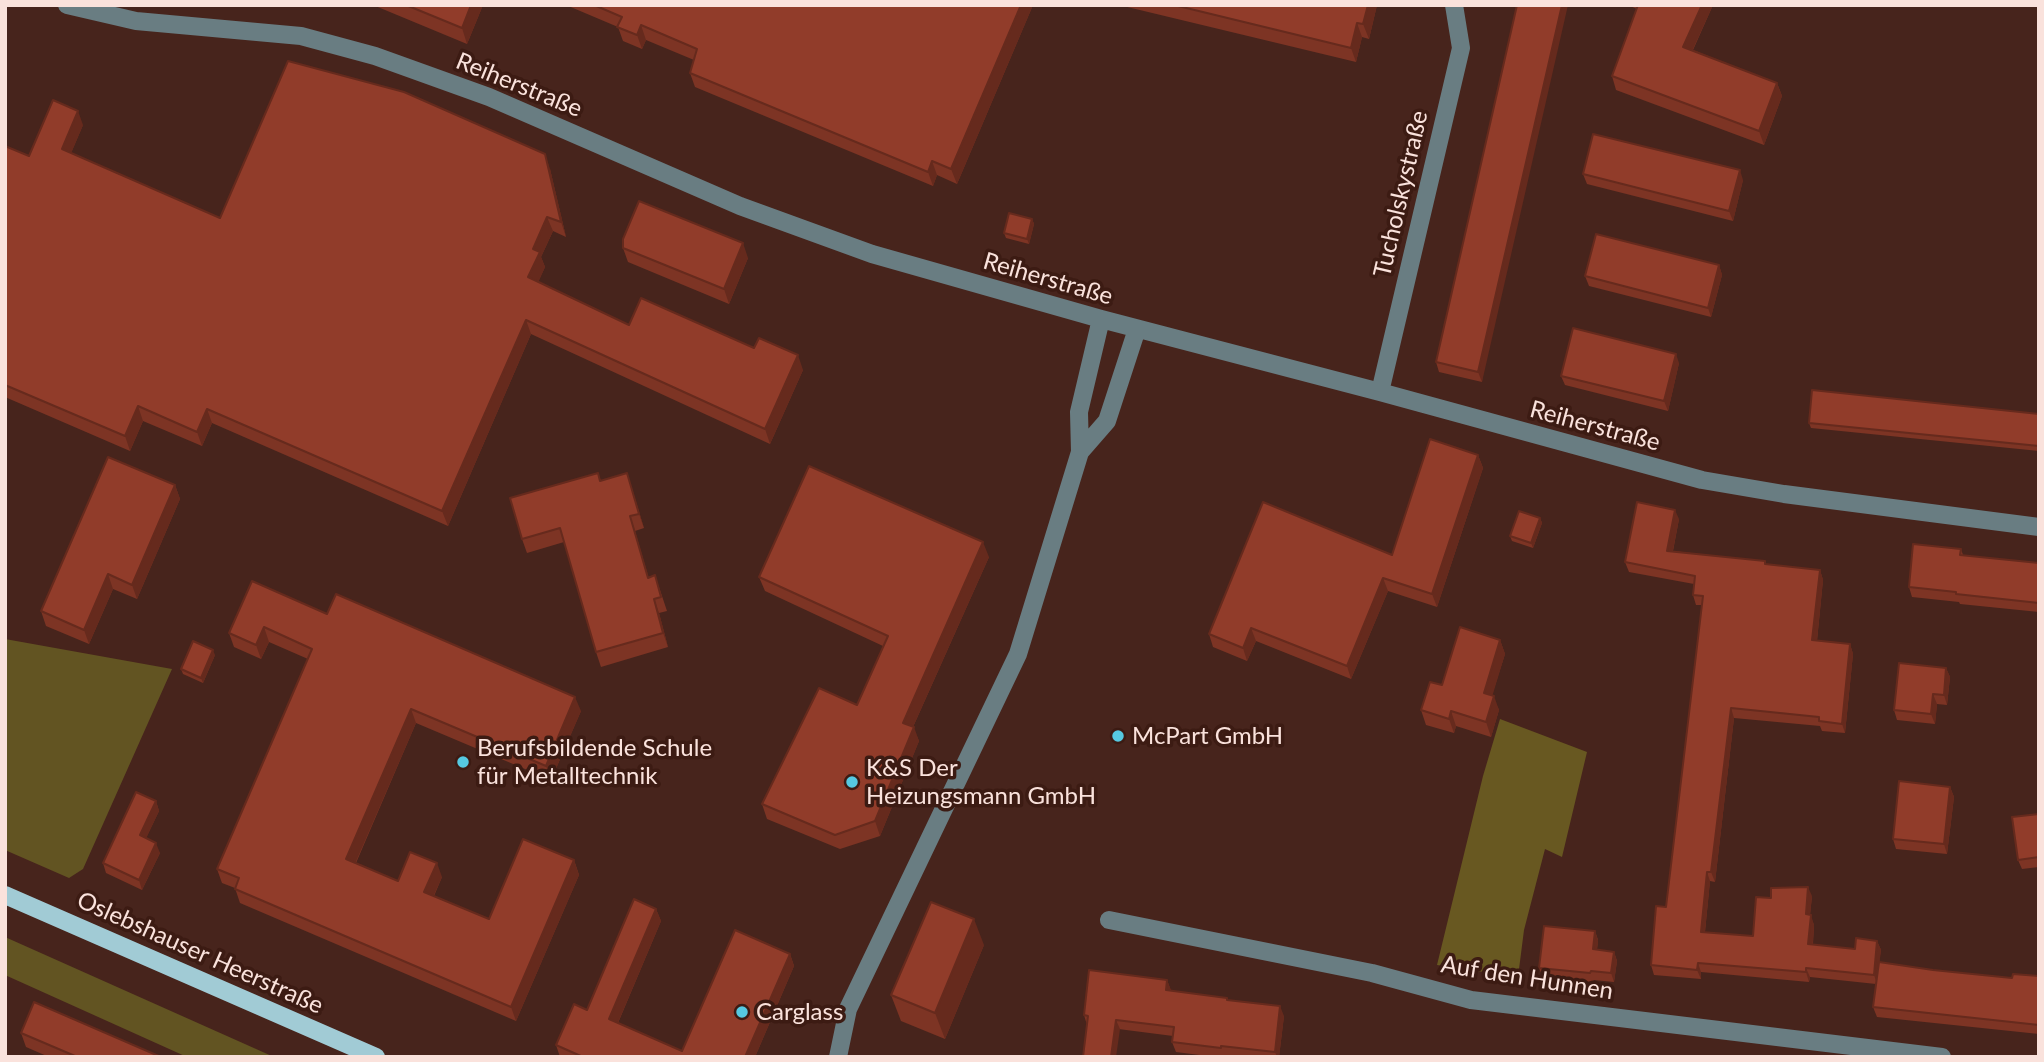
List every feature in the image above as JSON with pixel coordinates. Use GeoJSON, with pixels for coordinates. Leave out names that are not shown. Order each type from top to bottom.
{"type":"FeatureCollection","features":[{"type":"Feature","properties":{"kind":"main road","name":"Oslebshauser Heerstraße"},"geometry":{"type":"LineString","coordinates":[[5,895],[376,1057]]}},
{"type":"Feature","properties":{"kind":"street","name":"Reiherstraße"},"geometry":{"type":"LineString","coordinates":[[67,5],[136,21],[301,36],[375,56],[489,97],[740,206],[872,254],[1137,329],[1702,480],[1784,494],[2039,527]]}},
{"type":"Feature","properties":{"kind":"street","name":"Tucholskystraße"},"geometry":{"type":"LineString","coordinates":[[1380,393],[1461,48],[1454,5]]}},
{"type":"Feature","properties":{"kind":"street"},"geometry":{"type":"LineString","coordinates":[[838,1057],[848,1009],[1018,654],[1080,452],[1079,412],[1101,319]]}},
{"type":"Feature","properties":{"kind":"street"},"geometry":{"type":"LineString","coordinates":[[1080,452],[1107,421],[1137,329]]}},
{"type":"Feature","properties":{"kind":"street","name":"Auf den Hunnen"},"geometry":{"type":"LineString","coordinates":[[1109,920],[1372,973],[1471,1000],[1942,1057]]}},
{"type":"Feature","properties":{"kind":"shaded area"},"geometry":{"type":"Polygon","coordinates":[[[5,639],[172,669],[83,869],[69,878],[5,850],[5,639]]]}},
{"type":"Feature","properties":{"kind":"shaded area"},"geometry":{"type":"Polygon","coordinates":[[[1500,719],[1587,752],[1562,857],[1545,849],[1524,930],[1518,977],[1437,965],[1483,776],[1500,719]]]}},
{"type":"Feature","properties":{"kind":"shaded area"},"geometry":{"type":"Polygon","coordinates":[[[5,937],[274,1057],[187,1057],[5,975],[5,937]]]}},
{"type":"Feature","properties":{"kind":"building"},"geometry":{"type":"Polygon","coordinates":[[[406,5],[471,5],[462,28],[406,5]]]}},
{"type":"Feature","properties":{"kind":"building"},"geometry":{"type":"Polygon","coordinates":[[[594,5],[1021,5],[951,169],[932,161],[928,172],[690,73],[697,49],[641,25],[637,35],[617,27],[622,17],[594,5]]]}},
{"type":"Feature","properties":{"kind":"building"},"geometry":{"type":"Polygon","coordinates":[[[1174,5],[1368,5],[1363,24],[1357,23],[1351,48],[1174,5]]]}},
{"type":"Feature","properties":{"kind":"building"},"geometry":{"type":"Polygon","coordinates":[[[1517,5],[1562,5],[1478,372],[1436,362],[1517,5]]]}},
{"type":"Feature","properties":{"kind":"building"},"geometry":{"type":"Polygon","coordinates":[[[1638,5],[1702,5],[1683,47],[1777,83],[1759,131],[1612,76],[1638,5]]]}},
{"type":"Feature","properties":{"kind":"building"},"geometry":{"type":"Polygon","coordinates":[[[288,61],[404,92],[545,154],[561,222],[547,217],[533,249],[540,252],[528,277],[629,325],[641,298],[754,348],[759,338],[798,355],[765,429],[526,320],[442,511],[207,409],[197,432],[138,406],[125,436],[5,385],[5,146],[29,156],[53,100],[78,111],[62,149],[220,218],[288,61]]]}},
{"type":"Feature","properties":{"kind":"building"},"geometry":{"type":"Polygon","coordinates":[[[1593,134],[1740,170],[1729,211],[1583,174],[1593,134]]]}},
{"type":"Feature","properties":{"kind":"building"},"geometry":{"type":"Polygon","coordinates":[[[639,201],[743,243],[724,289],[623,248],[623,239],[639,201]]]}},
{"type":"Feature","properties":{"kind":"building"},"geometry":{"type":"Polygon","coordinates":[[[1009,213],[1032,219],[1027,239],[1004,233],[1009,213]]]}},
{"type":"Feature","properties":{"kind":"building"},"geometry":{"type":"Polygon","coordinates":[[[1596,234],[1719,265],[1708,308],[1585,276],[1596,234]]]}},
{"type":"Feature","properties":{"kind":"building"},"geometry":{"type":"Polygon","coordinates":[[[1573,328],[1676,354],[1664,401],[1561,376],[1573,328]]]}},
{"type":"Feature","properties":{"kind":"building"},"geometry":{"type":"Polygon","coordinates":[[[1812,390],[2039,414],[2039,446],[1809,423],[1812,390]]]}},
{"type":"Feature","properties":{"kind":"building"},"geometry":{"type":"Polygon","coordinates":[[[1430,439],[1478,455],[1432,594],[1383,578],[1347,666],[1251,628],[1243,648],[1209,634],[1263,502],[1392,555],[1430,439]]]}},
{"type":"Feature","properties":{"kind":"building"},"geometry":{"type":"Polygon","coordinates":[[[108,457],[175,485],[132,585],[108,574],[84,630],[41,611],[108,457]]]}},
{"type":"Feature","properties":{"kind":"building"},"geometry":{"type":"Polygon","coordinates":[[[809,466],[983,542],[903,723],[914,727],[875,821],[835,835],[762,804],[819,688],[857,705],[888,636],[759,577],[809,466]]]}},
{"type":"Feature","properties":{"kind":"building"},"geometry":{"type":"Polygon","coordinates":[[[598,473],[600,481],[627,473],[639,514],[630,516],[648,578],[655,575],[661,597],[654,599],[663,633],[596,652],[560,528],[522,539],[510,498],[598,473]]]}},
{"type":"Feature","properties":{"kind":"building"},"geometry":{"type":"Polygon","coordinates":[[[1637,502],[1675,510],[1667,551],[1765,561],[1765,564],[1820,570],[1812,640],[1850,644],[1842,724],[1819,721],[1819,717],[1731,708],[1701,932],[1753,936],[1756,897],[1771,898],[1771,888],[1808,887],[1806,914],[1811,915],[1808,944],[1855,949],[1856,938],[1877,941],[1874,975],[1806,968],[1806,972],[1698,963],[1697,970],[1651,965],[1656,906],[1666,907],[1703,596],[1693,595],[1695,576],[1625,562],[1637,502]]]}},
{"type":"Feature","properties":{"kind":"building"},"geometry":{"type":"Polygon","coordinates":[[[1519,511],[1540,518],[1531,543],[1510,536],[1519,511]]]}},
{"type":"Feature","properties":{"kind":"building"},"geometry":{"type":"Polygon","coordinates":[[[1913,544],[1961,549],[1960,555],[2039,563],[2039,603],[1909,587],[1913,544]]]}},
{"type":"Feature","properties":{"kind":"building"},"geometry":{"type":"Polygon","coordinates":[[[252,581],[327,614],[336,594],[575,697],[546,766],[411,709],[346,859],[398,881],[410,852],[437,863],[424,892],[489,919],[523,839],[574,860],[511,1007],[235,889],[239,878],[217,869],[312,649],[264,627],[256,645],[229,633],[252,581]]]}},
{"type":"Feature","properties":{"kind":"building"},"geometry":{"type":"Polygon","coordinates":[[[1460,627],[1500,640],[1484,693],[1494,696],[1486,722],[1451,711],[1449,719],[1421,710],[1430,682],[1442,685],[1460,627]]]}},
{"type":"Feature","properties":{"kind":"building"},"geometry":{"type":"Polygon","coordinates":[[[193,641],[213,650],[201,678],[181,669],[193,641]]]}},
{"type":"Feature","properties":{"kind":"building"},"geometry":{"type":"Polygon","coordinates":[[[1899,663],[1946,668],[1944,695],[1933,694],[1931,714],[1894,710],[1899,663]]]}},
{"type":"Feature","properties":{"kind":"building"},"geometry":{"type":"Polygon","coordinates":[[[1899,781],[1950,787],[1944,844],[1893,839],[1899,781]]]}},
{"type":"Feature","properties":{"kind":"building"},"geometry":{"type":"Polygon","coordinates":[[[136,792],[156,801],[140,835],[156,843],[139,880],[103,863],[136,792]]]}},
{"type":"Feature","properties":{"kind":"building"},"geometry":{"type":"Polygon","coordinates":[[[2039,814],[2039,857],[2018,860],[2012,817],[2039,814]]]}},
{"type":"Feature","properties":{"kind":"building"},"geometry":{"type":"Polygon","coordinates":[[[634,899],[656,909],[609,1019],[682,1051],[735,930],[790,954],[745,1057],[583,1057],[556,1045],[574,1004],[587,1010],[634,899]]]}},
{"type":"Feature","properties":{"kind":"building"},"geometry":{"type":"Polygon","coordinates":[[[931,902],[974,919],[935,1013],[891,995],[931,902]]]}},
{"type":"Feature","properties":{"kind":"building"},"geometry":{"type":"Polygon","coordinates":[[[1544,926],[1595,931],[1593,949],[1614,952],[1611,973],[1539,968],[1544,926]]]}},
{"type":"Feature","properties":{"kind":"building"},"geometry":{"type":"Polygon","coordinates":[[[1879,962],[2012,978],[2013,974],[2039,976],[2039,1025],[1873,1007],[1879,962]]]}},
{"type":"Feature","properties":{"kind":"building"},"geometry":{"type":"Polygon","coordinates":[[[1089,970],[1167,980],[1166,990],[1280,1006],[1275,1052],[1172,1042],[1174,1027],[1116,1020],[1111,1057],[1083,1057],[1088,1016],[1084,1015],[1089,970]]]}},
{"type":"Feature","properties":{"kind":"building"},"geometry":{"type":"Polygon","coordinates":[[[34,1002],[161,1057],[75,1057],[21,1033],[34,1002]]]}},
{"type":"Feature","properties":{"kind":"place","name":"McPart GmbH"},"geometry":{"type":"Point","coordinates":[1118,736]}},
{"type":"Feature","properties":{"kind":"place","name":"Berufsbildende Schule für Metalltechnik"},"geometry":{"type":"Point","coordinates":[463,762]}},
{"type":"Feature","properties":{"kind":"place","name":"K&S Der Heizungsmann GmbH"},"geometry":{"type":"Point","coordinates":[852,782]}},
{"type":"Feature","properties":{"kind":"place","name":"Carglass"},"geometry":{"type":"Point","coordinates":[742,1012]}}]}
